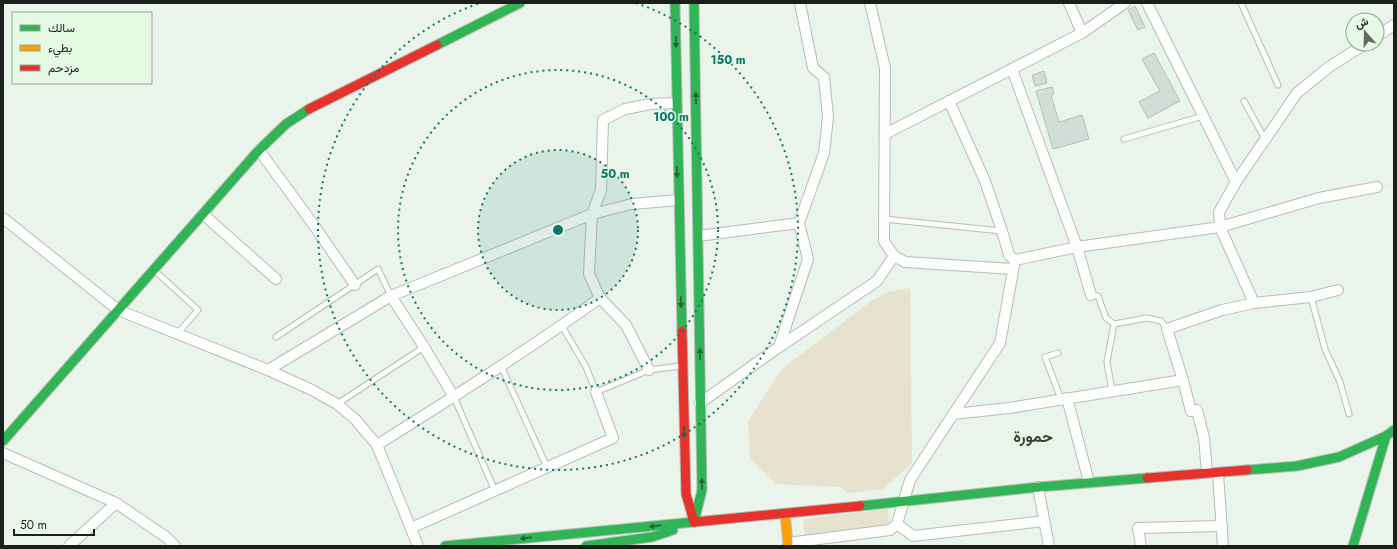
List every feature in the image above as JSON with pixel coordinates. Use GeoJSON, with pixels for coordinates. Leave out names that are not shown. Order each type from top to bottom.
{"type":"FeatureCollection","features":[{"type":"Feature","properties":{"kind":"main road"},"geometry":{"type":"LineString","coordinates":[[3,441],[259,150],[286,124],[314,106],[520,3]]}},
{"type":"Feature","properties":{"kind":"main road"},"geometry":{"type":"LineString","coordinates":[[675,3],[678,200],[686,494],[694,522]]}},
{"type":"Feature","properties":{"kind":"main road"},"geometry":{"type":"LineString","coordinates":[[694,3],[702,490],[694,522]]}},
{"type":"Feature","properties":{"kind":"main road"},"geometry":{"type":"LineString","coordinates":[[445,546],[785,514],[905,500],[1089,482],[1297,466],[1338,457],[1386,436],[1394,430]]}},
{"type":"Feature","properties":{"kind":"main road"},"geometry":{"type":"LineString","coordinates":[[1354,546],[1386,436]]}},
{"type":"Feature","properties":{"kind":"main road"},"geometry":{"type":"LineString","coordinates":[[785,514],[787,544]]}},
{"type":"Feature","properties":{"kind":"main road"},"geometry":{"type":"LineString","coordinates":[[592,546],[652,537],[694,522]]}},
{"type":"Feature","properties":{"kind":"street"},"geometry":{"type":"LineString","coordinates":[[779,346],[808,259],[799,223],[824,153],[828,117],[824,77],[813,68],[800,3]]}},
{"type":"Feature","properties":{"kind":"street"},"geometry":{"type":"LineString","coordinates":[[870,3],[885,68],[884,241],[894,256],[906,262],[1014,265],[1077,247],[1220,226],[1319,198],[1377,187]]}},
{"type":"Feature","properties":{"kind":"street"},"geometry":{"type":"LineString","coordinates":[[1069,3],[1082,33]]}},
{"type":"Feature","properties":{"kind":"street"},"geometry":{"type":"LineString","coordinates":[[885,134],[1082,33],[1125,3]]}},
{"type":"Feature","properties":{"kind":"street"},"geometry":{"type":"LineString","coordinates":[[1147,3],[1236,182]]}},
{"type":"Feature","properties":{"kind":"street"},"geometry":{"type":"LineString","coordinates":[[1385,31],[1394,25]]}},
{"type":"Feature","properties":{"kind":"street"},"geometry":{"type":"LineString","coordinates":[[1254,304],[1220,226],[1219,212],[1236,182],[1296,93],[1329,67],[1352,52]]}},
{"type":"Feature","properties":{"kind":"street"},"geometry":{"type":"LineString","coordinates":[[1012,69],[1077,247],[1091,295]]}},
{"type":"Feature","properties":{"kind":"street"},"geometry":{"type":"LineString","coordinates":[[787,544],[890,530],[898,524],[910,480],[1000,343],[1014,265],[1009,255],[984,181],[949,101]]}},
{"type":"Feature","properties":{"kind":"street"},"geometry":{"type":"LineString","coordinates":[[649,370],[626,325],[600,298],[589,274],[592,214],[602,190],[603,120],[625,109],[651,104],[676,103]]}},
{"type":"Feature","properties":{"kind":"street"},"geometry":{"type":"LineString","coordinates":[[259,150],[355,285]]}},
{"type":"Feature","properties":{"kind":"street"},"geometry":{"type":"LineString","coordinates":[[268,370],[390,296],[592,214],[632,204],[678,200]]}},
{"type":"Feature","properties":{"kind":"street"},"geometry":{"type":"LineString","coordinates":[[203,214],[276,279]]}},
{"type":"Feature","properties":{"kind":"street"},"geometry":{"type":"LineString","coordinates":[[3,218],[118,310],[177,335],[268,370],[312,390],[337,404],[355,419],[377,445],[418,546]]}},
{"type":"Feature","properties":{"kind":"street"},"geometry":{"type":"LineString","coordinates":[[698,236],[799,223]]}},
{"type":"Feature","properties":{"kind":"street"},"geometry":{"type":"LineString","coordinates":[[700,403],[779,346],[877,280],[894,256]]}},
{"type":"Feature","properties":{"kind":"street"},"geometry":{"type":"LineString","coordinates":[[1207,473],[1204,438],[1197,410],[1191,411],[1167,329],[1222,310],[1254,304],[1311,297],[1338,290]]}},
{"type":"Feature","properties":{"kind":"street"},"geometry":{"type":"LineString","coordinates":[[390,296],[424,347],[454,397]]}},
{"type":"Feature","properties":{"kind":"street"},"geometry":{"type":"LineString","coordinates":[[377,445],[454,397],[562,326],[600,298]]}},
{"type":"Feature","properties":{"kind":"street"},"geometry":{"type":"LineString","coordinates":[[953,414],[1009,408],[1183,380]]}},
{"type":"Feature","properties":{"kind":"street"},"geometry":{"type":"LineString","coordinates":[[411,528],[613,438],[596,392]]}},
{"type":"Feature","properties":{"kind":"street"},"geometry":{"type":"LineString","coordinates":[[1064,398],[1089,482]]}},
{"type":"Feature","properties":{"kind":"street"},"geometry":{"type":"LineString","coordinates":[[3,453],[116,503],[166,537],[174,546]]}},
{"type":"Feature","properties":{"kind":"street"},"geometry":{"type":"LineString","coordinates":[[1218,473],[1223,546]]}},
{"type":"Feature","properties":{"kind":"street"},"geometry":{"type":"LineString","coordinates":[[1038,487],[1049,546]]}},
{"type":"Feature","properties":{"kind":"street"},"geometry":{"type":"LineString","coordinates":[[69,546],[116,503]]}},
{"type":"Feature","properties":{"kind":"street"},"geometry":{"type":"LineString","coordinates":[[898,524],[913,536],[1044,521]]}},
{"type":"Feature","properties":{"kind":"street"},"geometry":{"type":"LineString","coordinates":[[1141,546],[1138,528],[1222,526]]}},
{"type":"Feature","properties":{"kind":"street"},"geometry":{"type":"LineString","coordinates":[[592,532],[592,546]]}},
{"type":"Feature","properties":{"kind":"lane"},"geometry":{"type":"LineString","coordinates":[[1241,3],[1278,85]]}},
{"type":"Feature","properties":{"kind":"lane"},"geometry":{"type":"LineString","coordinates":[[1244,101],[1265,139]]}},
{"type":"Feature","properties":{"kind":"lane"},"geometry":{"type":"LineString","coordinates":[[1124,139],[1203,116]]}},
{"type":"Feature","properties":{"kind":"lane"},"geometry":{"type":"LineString","coordinates":[[884,219],[1002,231]]}},
{"type":"Feature","properties":{"kind":"lane"},"geometry":{"type":"LineString","coordinates":[[154,270],[198,310],[177,335]]}},
{"type":"Feature","properties":{"kind":"lane"},"geometry":{"type":"LineString","coordinates":[[276,337],[378,270],[390,296]]}},
{"type":"Feature","properties":{"kind":"lane"},"geometry":{"type":"LineString","coordinates":[[1091,295],[1098,296],[1106,318],[1114,324],[1147,318],[1161,321],[1167,329]]}},
{"type":"Feature","properties":{"kind":"lane"},"geometry":{"type":"LineString","coordinates":[[1311,297],[1325,349],[1340,382],[1349,414]]}},
{"type":"Feature","properties":{"kind":"lane"},"geometry":{"type":"LineString","coordinates":[[1112,391],[1107,362],[1114,324]]}},
{"type":"Feature","properties":{"kind":"lane"},"geometry":{"type":"LineString","coordinates":[[562,326],[586,367],[596,392],[649,370],[682,366]]}},
{"type":"Feature","properties":{"kind":"lane"},"geometry":{"type":"LineString","coordinates":[[337,404],[424,347]]}},
{"type":"Feature","properties":{"kind":"lane"},"geometry":{"type":"LineString","coordinates":[[1058,353],[1046,357],[1064,398]]}},
{"type":"Feature","properties":{"kind":"lane"},"geometry":{"type":"LineString","coordinates":[[501,366],[547,467]]}},
{"type":"Feature","properties":{"kind":"lane"},"geometry":{"type":"LineString","coordinates":[[454,397],[495,491]]}},
{"type":"Feature","properties":{"kind":"shaded area"},"geometry":{"type":"Polygon","coordinates":[[[910,288],[912,463],[883,489],[848,493],[841,487],[776,484],[750,459],[748,421],[782,369],[871,301],[888,292],[910,288]]]}},
{"type":"Feature","properties":{"kind":"shaded area"},"geometry":{"type":"Polygon","coordinates":[[[888,509],[889,525],[805,536],[803,519],[888,509]]]}},
{"type":"Feature","properties":{"kind":"building"},"geometry":{"type":"Polygon","coordinates":[[[1135,6],[1145,27],[1138,30],[1128,10],[1135,6]]]}},
{"type":"Feature","properties":{"kind":"building"},"geometry":{"type":"Polygon","coordinates":[[[1154,53],[1180,101],[1148,118],[1139,102],[1160,91],[1142,59],[1154,53]]]}},
{"type":"Feature","properties":{"kind":"building"},"geometry":{"type":"Polygon","coordinates":[[[1044,71],[1047,83],[1035,86],[1032,75],[1044,71]]]}},
{"type":"Feature","properties":{"kind":"building"},"geometry":{"type":"Polygon","coordinates":[[[1052,87],[1054,94],[1051,95],[1059,122],[1082,115],[1089,139],[1053,149],[1036,91],[1052,87]]]}},
{"type":"Feature","properties":{"kind":"traffic: fast"},"geometry":{"type":"LineString","coordinates":[[437,45],[520,3]]}},
{"type":"Feature","properties":{"kind":"traffic: fast"},"geometry":{"type":"LineString","coordinates":[[675,3],[682,331]]}},
{"type":"Feature","properties":{"kind":"traffic: fast"},"geometry":{"type":"LineString","coordinates":[[694,3],[702,490],[694,522]]}},
{"type":"Feature","properties":{"kind":"traffic: fast"},"geometry":{"type":"LineString","coordinates":[[3,441],[259,150],[286,124],[309,109]]}},
{"type":"Feature","properties":{"kind":"traffic: fast"},"geometry":{"type":"LineString","coordinates":[[1247,470],[1297,466],[1339,457],[1386,436],[1394,430]]}},
{"type":"Feature","properties":{"kind":"traffic: fast"},"geometry":{"type":"LineString","coordinates":[[1353,546],[1386,436]]}},
{"type":"Feature","properties":{"kind":"traffic: fast"},"geometry":{"type":"LineString","coordinates":[[860,506],[1039,487],[1147,478]]}},
{"type":"Feature","properties":{"kind":"traffic: fast"},"geometry":{"type":"LineString","coordinates":[[445,546],[694,522]]}},
{"type":"Feature","properties":{"kind":"traffic: fast"},"geometry":{"type":"LineString","coordinates":[[586,546],[652,537],[673,530]]}},
{"type":"Feature","properties":{"kind":"traffic: slow"},"geometry":{"type":"LineString","coordinates":[[785,514],[787,546]]}},
{"type":"Feature","properties":{"kind":"traffic: jam"},"geometry":{"type":"LineString","coordinates":[[309,109],[437,45]]}},
{"type":"Feature","properties":{"kind":"traffic: jam"},"geometry":{"type":"LineString","coordinates":[[682,331],[686,494],[694,522]]}},
{"type":"Feature","properties":{"kind":"traffic: jam"},"geometry":{"type":"LineString","coordinates":[[1147,478],[1247,470]]}},
{"type":"Feature","properties":{"kind":"traffic: jam"},"geometry":{"type":"LineString","coordinates":[[694,522],[860,506]]}},
{"type":"Feature","properties":{"kind":"district","name":"حمورة"},"geometry":{"type":"Point","coordinates":[1033,436]}}]}
